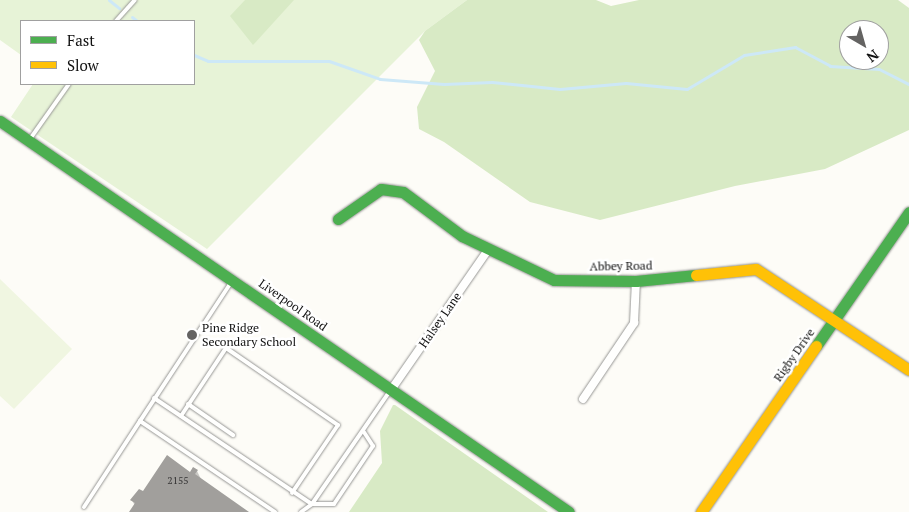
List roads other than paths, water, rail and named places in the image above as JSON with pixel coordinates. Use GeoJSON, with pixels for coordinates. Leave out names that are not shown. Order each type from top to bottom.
{"type":"FeatureCollection","features":[{"type":"Feature","properties":{"kind":"street","name":"Liverpool Road"},"geometry":{"type":"LineString","coordinates":[[0,121],[233,279],[569,512]]}},
{"type":"Feature","properties":{"kind":"street","name":"Abbey Road"},"geometry":{"type":"LineString","coordinates":[[338,219],[381,189],[403,192],[462,236],[554,280],[636,281],[756,268],[834,322],[909,370]]}},
{"type":"Feature","properties":{"kind":"street","name":"Rigby Drive"},"geometry":{"type":"LineString","coordinates":[[700,512],[909,212]]}},
{"type":"Feature","properties":{"kind":"street","name":"Halsey Lane"},"geometry":{"type":"LineString","coordinates":[[391,390],[488,250]]}},
{"type":"Feature","properties":{"kind":"street"},"geometry":{"type":"LineString","coordinates":[[582,399],[634,324],[636,281]]}},
{"type":"Feature","properties":{"kind":"lane"},"geometry":{"type":"LineString","coordinates":[[117,20],[135,0]]}},
{"type":"Feature","properties":{"kind":"lane"},"geometry":{"type":"LineString","coordinates":[[28,141],[68,85]]}},
{"type":"Feature","properties":{"kind":"lane"},"geometry":{"type":"LineString","coordinates":[[84,507],[233,279]]}},
{"type":"Feature","properties":{"kind":"lane"},"geometry":{"type":"LineString","coordinates":[[181,416],[226,348],[338,425],[292,493]]}},
{"type":"Feature","properties":{"kind":"lane"},"geometry":{"type":"LineString","coordinates":[[301,512],[312,504],[364,432],[391,390]]}},
{"type":"Feature","properties":{"kind":"lane"},"geometry":{"type":"LineString","coordinates":[[154,398],[292,493],[312,504],[334,504],[373,446],[364,432]]}},
{"type":"Feature","properties":{"kind":"lane"},"geometry":{"type":"LineString","coordinates":[[188,404],[233,435]]}},
{"type":"Feature","properties":{"kind":"lane"},"geometry":{"type":"LineString","coordinates":[[140,421],[275,512]]}},
{"type":"Feature","properties":{"kind":"waterway"},"geometry":{"type":"LineString","coordinates":[[109,0],[119,8]]}},
{"type":"Feature","properties":{"kind":"waterway"},"geometry":{"type":"LineString","coordinates":[[132,17],[136,20]]}},
{"type":"Feature","properties":{"kind":"waterway"},"geometry":{"type":"LineString","coordinates":[[195,55],[208,61],[329,61],[380,79],[444,84],[492,82],[560,89],[626,83],[687,89],[744,55],[795,47],[830,66],[879,69],[909,84]]}},
{"type":"Feature","properties":{"kind":"place","name":"Pine Ridge Secondary School"},"geometry":{"type":"Point","coordinates":[192,335]}}]}
